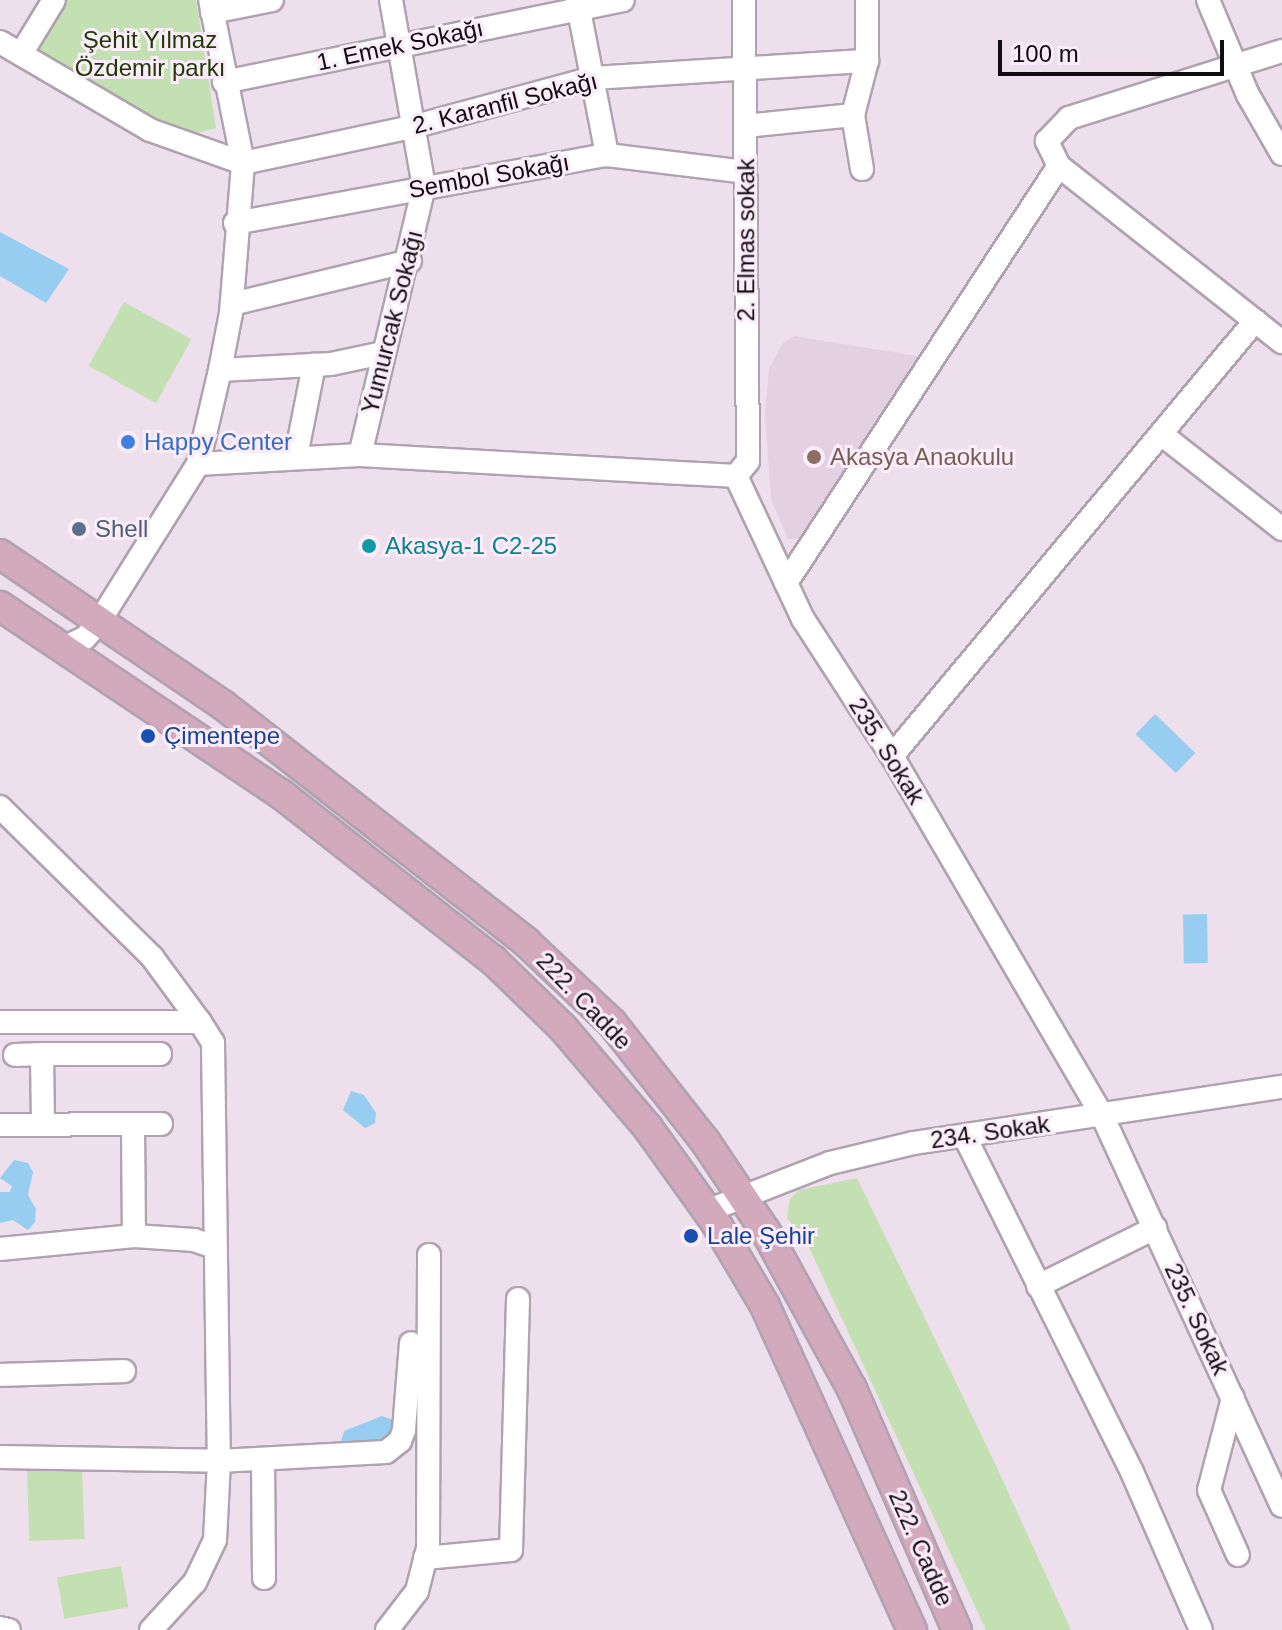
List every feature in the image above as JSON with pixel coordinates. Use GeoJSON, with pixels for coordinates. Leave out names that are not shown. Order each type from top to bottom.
{"type":"FeatureCollection","features":[{"type":"Feature","properties":{"kind":"main road","name":"222. Cadde"},"geometry":{"type":"LineString","coordinates":[[0,554],[223,705],[526,942],[612,1023],[740,1194],[852,1389],[957,1630]]}},
{"type":"Feature","properties":{"kind":"main road","name":"222. Cadde"},"geometry":{"type":"LineString","coordinates":[[0,606],[281,794],[493,960],[563,1028],[639,1117],[707,1211],[765,1306],[912,1630]]}},
{"type":"Feature","properties":{"kind":"street"},"geometry":{"type":"LineString","coordinates":[[21,54],[54,0]]}},
{"type":"Feature","properties":{"kind":"street"},"geometry":{"type":"LineString","coordinates":[[61,649],[85,638],[99,622],[198,464],[232,304],[235,223],[243,163],[224,82],[211,6],[272,0]]}},
{"type":"Feature","properties":{"kind":"street","name":"Yumurcak Sokağı"},"geometry":{"type":"LineString","coordinates":[[360,455],[383,353],[410,261],[424,187],[416,126],[391,0]]}},
{"type":"Feature","properties":{"kind":"street","name":"1. Emek Sokağı"},"geometry":{"type":"LineString","coordinates":[[224,82],[401,46],[577,3],[623,0]]}},
{"type":"Feature","properties":{"kind":"street","name":"2. Elmas sokak"},"geometry":{"type":"LineString","coordinates":[[736,476],[748,461],[747,66],[744,0]]}},
{"type":"Feature","properties":{"kind":"street"},"geometry":{"type":"LineString","coordinates":[[862,169],[853,115],[867,61],[867,0]]}},
{"type":"Feature","properties":{"kind":"street"},"geometry":{"type":"LineString","coordinates":[[1208,0],[1233,64],[1282,154]]}},
{"type":"Feature","properties":{"kind":"street"},"geometry":{"type":"LineString","coordinates":[[577,3],[607,155]]}},
{"type":"Feature","properties":{"kind":"street"},"geometry":{"type":"LineString","coordinates":[[0,42],[150,130],[243,163]]}},
{"type":"Feature","properties":{"kind":"street"},"geometry":{"type":"LineString","coordinates":[[1282,51],[1069,118],[1047,141],[1059,166],[1282,342]]}},
{"type":"Feature","properties":{"kind":"street","name":"2. Karanfil Sokağı"},"geometry":{"type":"LineString","coordinates":[[243,163],[416,126],[593,78],[747,66],[867,61]]}},
{"type":"Feature","properties":{"kind":"street"},"geometry":{"type":"LineString","coordinates":[[745,126],[853,115]]}},
{"type":"Feature","properties":{"kind":"street","name":"Sembol Sokağı"},"geometry":{"type":"LineString","coordinates":[[235,223],[607,155],[745,172]]}},
{"type":"Feature","properties":{"kind":"street"},"geometry":{"type":"LineString","coordinates":[[786,583],[1059,166]]}},
{"type":"Feature","properties":{"kind":"street"},"geometry":{"type":"LineString","coordinates":[[232,304],[410,261]]}},
{"type":"Feature","properties":{"kind":"street"},"geometry":{"type":"LineString","coordinates":[[892,756],[1255,321]]}},
{"type":"Feature","properties":{"kind":"street"},"geometry":{"type":"LineString","coordinates":[[220,370],[314,365],[383,353]]}},
{"type":"Feature","properties":{"kind":"street"},"geometry":{"type":"LineString","coordinates":[[296,456],[314,365]]}},
{"type":"Feature","properties":{"kind":"street"},"geometry":{"type":"LineString","coordinates":[[1161,434],[1282,529]]}},
{"type":"Feature","properties":{"kind":"street"},"geometry":{"type":"LineString","coordinates":[[198,464],[296,456],[360,455],[736,476]]}},
{"type":"Feature","properties":{"kind":"street","name":"235. Sokak"},"geometry":{"type":"LineString","coordinates":[[736,476],[803,619],[892,756],[1102,1115],[1282,1506]]}},
{"type":"Feature","properties":{"kind":"street"},"geometry":{"type":"LineString","coordinates":[[0,807],[152,957],[213,1043],[219,1461],[215,1540],[195,1582],[151,1630]]}},
{"type":"Feature","properties":{"kind":"street"},"geometry":{"type":"LineString","coordinates":[[0,1022],[200,1022]]}},
{"type":"Feature","properties":{"kind":"street"},"geometry":{"type":"LineString","coordinates":[[42,1054],[43,1125]]}},
{"type":"Feature","properties":{"kind":"street"},"geometry":{"type":"LineString","coordinates":[[15,1055],[160,1054]]}},
{"type":"Feature","properties":{"kind":"street","name":"234. Sokak"},"geometry":{"type":"LineString","coordinates":[[707,1211],[740,1194],[830,1163],[965,1137],[1282,1087]]}},
{"type":"Feature","properties":{"kind":"street"},"geometry":{"type":"LineString","coordinates":[[0,1125],[161,1124]]}},
{"type":"Feature","properties":{"kind":"street"},"geometry":{"type":"LineString","coordinates":[[133,1125],[134,1236]]}},
{"type":"Feature","properties":{"kind":"street"},"geometry":{"type":"LineString","coordinates":[[965,1137],[1132,1472],[1201,1630]]}},
{"type":"Feature","properties":{"kind":"street"},"geometry":{"type":"LineString","coordinates":[[1038,1286],[1155,1228]]}},
{"type":"Feature","properties":{"kind":"street"},"geometry":{"type":"LineString","coordinates":[[0,1249],[134,1236],[194,1240],[214,1247]]}},
{"type":"Feature","properties":{"kind":"street"},"geometry":{"type":"LineString","coordinates":[[387,1630],[417,1591],[425,1558],[429,1255]]}},
{"type":"Feature","properties":{"kind":"street"},"geometry":{"type":"LineString","coordinates":[[425,1558],[511,1550],[518,1299]]}},
{"type":"Feature","properties":{"kind":"street"},"geometry":{"type":"LineString","coordinates":[[0,1457],[219,1461],[367,1455],[394,1448],[404,1430],[411,1343]]}},
{"type":"Feature","properties":{"kind":"street"},"geometry":{"type":"LineString","coordinates":[[0,1375],[124,1371]]}},
{"type":"Feature","properties":{"kind":"street"},"geometry":{"type":"LineString","coordinates":[[1233,1398],[1209,1490],[1238,1555]]}},
{"type":"Feature","properties":{"kind":"street"},"geometry":{"type":"LineString","coordinates":[[263,1459],[264,1578]]}},
{"type":"Feature","properties":{"kind":"street"},"geometry":{"type":"LineString","coordinates":[[0,1628],[9,1630]]}},
{"type":"Feature","properties":{"kind":"shaded area","name":"Akasya Anaokulu"},"geometry":{"type":"Polygon","coordinates":[[[794,336],[923,357],[807,538],[788,539],[771,499],[765,414],[769,369],[782,344],[794,336]]]}},
{"type":"Feature","properties":{"kind":"green space","name":"Şehit Yılmaz Özdemir parkı"},"geometry":{"type":"Polygon","coordinates":[[[66,0],[196,0],[216,128],[198,133],[140,113],[36,51],[66,0]]]}},
{"type":"Feature","properties":{"kind":"green space"},"geometry":{"type":"Polygon","coordinates":[[[124,302],[191,339],[156,403],[89,366],[124,302]]]}},
{"type":"Feature","properties":{"kind":"green space"},"geometry":{"type":"Polygon","coordinates":[[[857,1178],[993,1459],[1071,1630],[986,1630],[806,1241],[787,1218],[790,1199],[799,1190],[857,1178]]]}},
{"type":"Feature","properties":{"kind":"green space"},"geometry":{"type":"Polygon","coordinates":[[[82,1469],[84,1539],[29,1541],[27,1471],[82,1469]]]}},
{"type":"Feature","properties":{"kind":"green space"},"geometry":{"type":"Polygon","coordinates":[[[121,1566],[128,1607],[64,1619],[57,1577],[121,1566]]]}},
{"type":"Feature","properties":{"kind":"water"},"geometry":{"type":"Polygon","coordinates":[[[0,232],[69,269],[46,303],[0,276],[0,232]]]}},
{"type":"Feature","properties":{"kind":"water"},"geometry":{"type":"Polygon","coordinates":[[[1155,714],[1195,753],[1176,773],[1136,734],[1155,714]]]}},
{"type":"Feature","properties":{"kind":"water"},"geometry":{"type":"Polygon","coordinates":[[[1183,914],[1207,914],[1208,963],[1184,963],[1183,914]]]}},
{"type":"Feature","properties":{"kind":"water"},"geometry":{"type":"Polygon","coordinates":[[[351,1091],[364,1095],[376,1113],[375,1123],[365,1128],[343,1110],[351,1091]]]}},
{"type":"Feature","properties":{"kind":"water"},"geometry":{"type":"Polygon","coordinates":[[[14,1160],[28,1163],[33,1172],[28,1195],[36,1209],[35,1222],[28,1230],[13,1220],[0,1223],[0,1192],[10,1192],[12,1186],[0,1178],[14,1160]]]}},
{"type":"Feature","properties":{"kind":"water"},"geometry":{"type":"Polygon","coordinates":[[[382,1416],[393,1420],[395,1432],[383,1444],[350,1447],[341,1442],[344,1431],[382,1416]]]}},
{"type":"Feature","properties":{"kind":"place","name":"Happy Center"},"geometry":{"type":"Point","coordinates":[128,442]}},
{"type":"Feature","properties":{"kind":"place","name":"Akasya Anaokulu"},"geometry":{"type":"Point","coordinates":[814,457]}},
{"type":"Feature","properties":{"kind":"place","name":"Shell"},"geometry":{"type":"Point","coordinates":[79,529]}},
{"type":"Feature","properties":{"kind":"place","name":"Akasya-1 C2-25"},"geometry":{"type":"Point","coordinates":[369,546]}},
{"type":"Feature","properties":{"kind":"place","name":"Çimentepe"},"geometry":{"type":"Point","coordinates":[148,736]}},
{"type":"Feature","properties":{"kind":"place","name":"Lale Şehir"},"geometry":{"type":"Point","coordinates":[691,1236]}}]}
